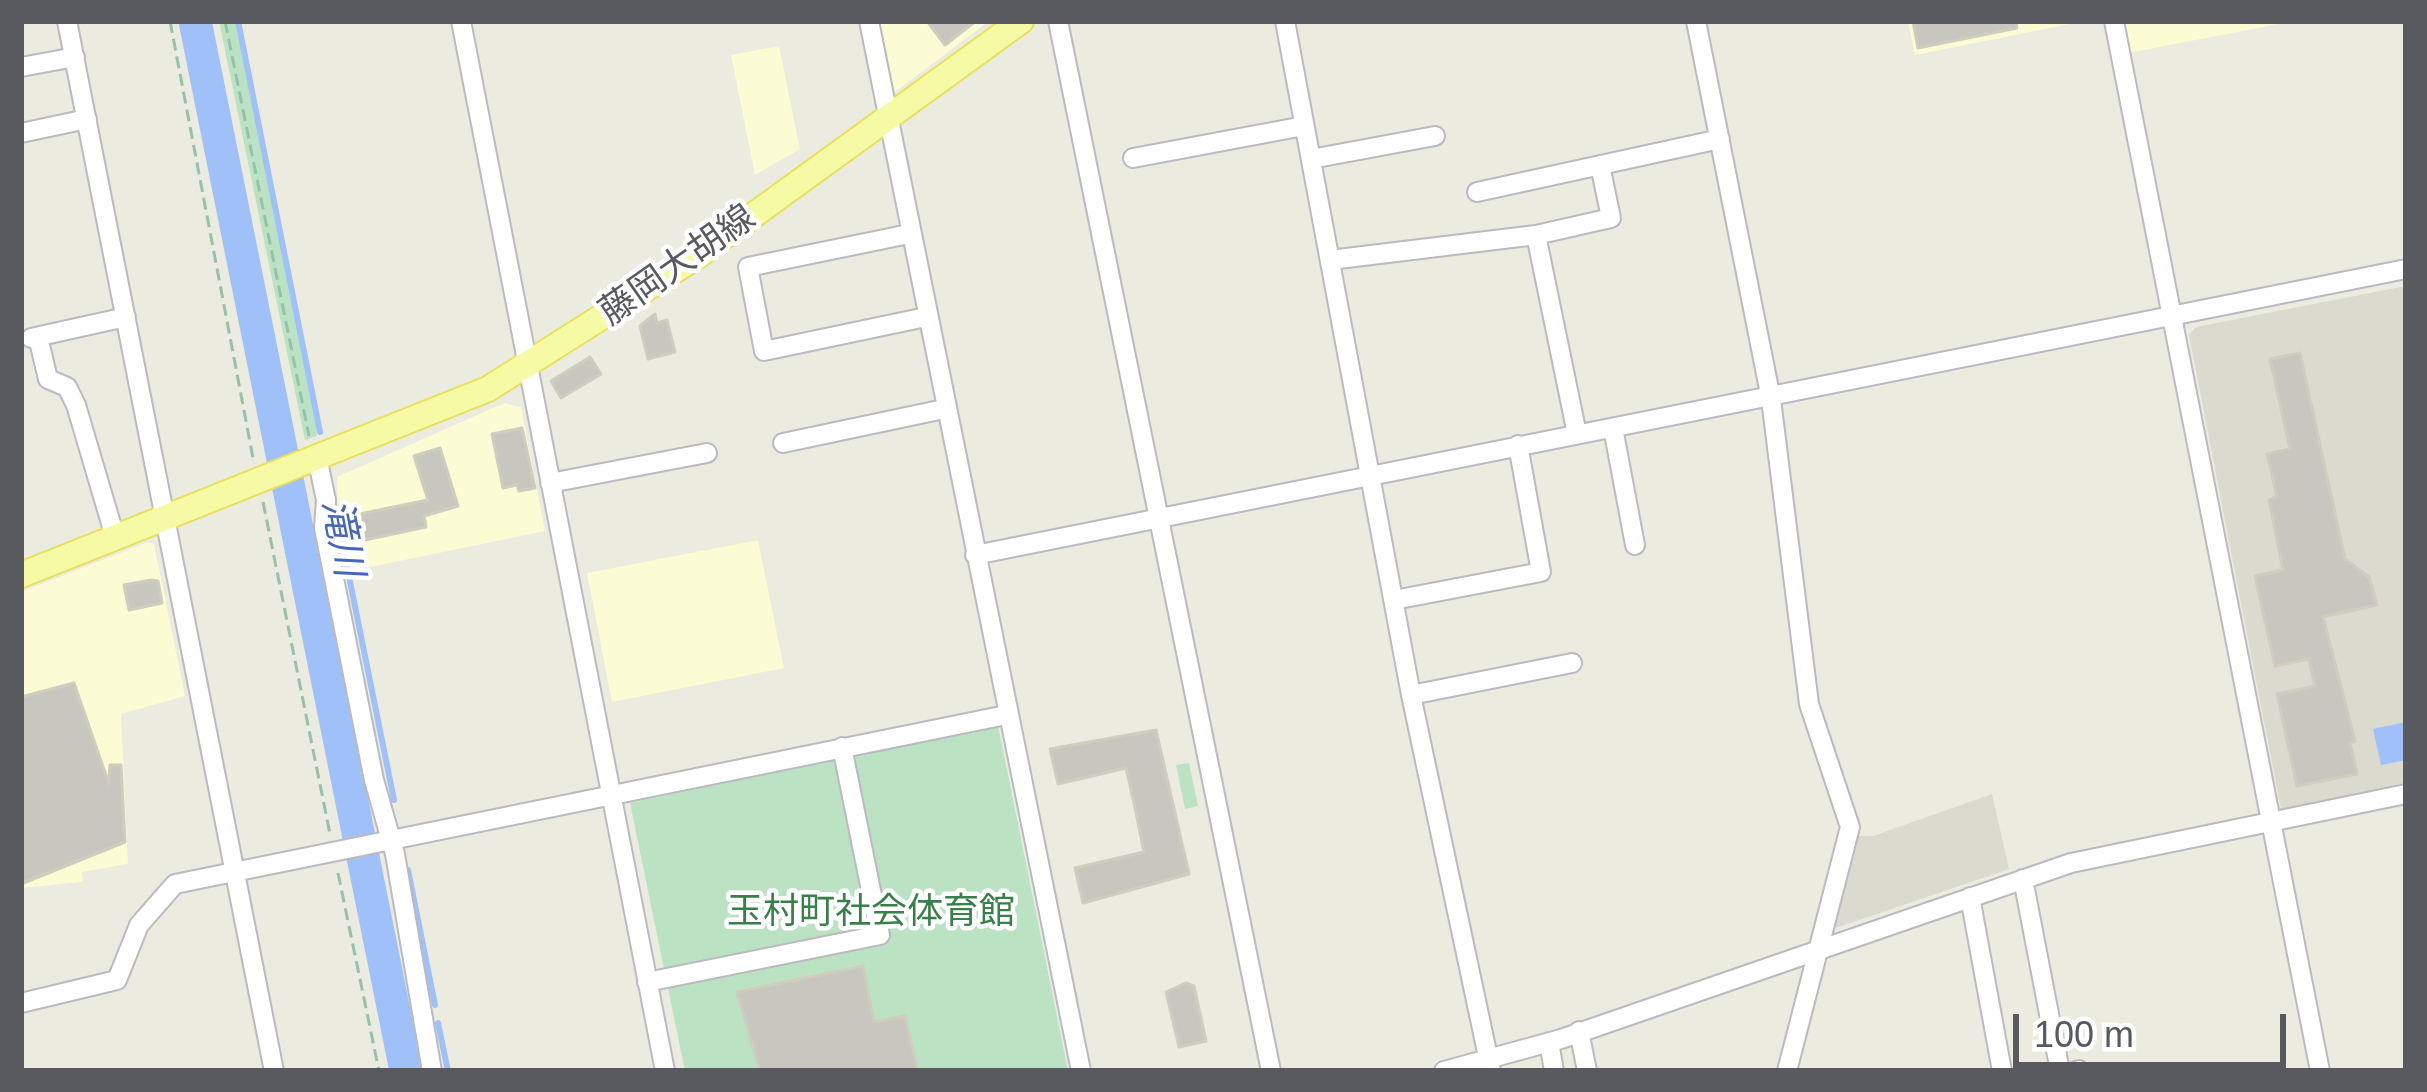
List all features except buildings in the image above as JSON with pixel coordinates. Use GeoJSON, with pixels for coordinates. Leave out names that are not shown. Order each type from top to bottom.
{"type":"FeatureCollection","features":[{"type":"Feature","properties":{"kind":"main road","name":"藤岡大胡線"},"geometry":{"type":"LineString","coordinates":[[260,479],[312,454],[440,412],[527,367],[696,257],[888,113],[1021,21]]}},
{"type":"Feature","properties":{"kind":"main road"},"geometry":{"type":"LineString","coordinates":[[21,575],[260,479]]}},
{"type":"Feature","properties":{"kind":"street"},"geometry":{"type":"LineString","coordinates":[[67,21],[274,1071]]}},
{"type":"Feature","properties":{"kind":"street"},"geometry":{"type":"LineString","coordinates":[[460,21],[665,1071]]}},
{"type":"Feature","properties":{"kind":"street"},"geometry":{"type":"LineString","coordinates":[[869,21],[1081,1071]]}},
{"type":"Feature","properties":{"kind":"street"},"geometry":{"type":"LineString","coordinates":[[1058,21],[1271,1071]]}},
{"type":"Feature","properties":{"kind":"street"},"geometry":{"type":"LineString","coordinates":[[1285,21],[1411,695],[1490,1066]]}},
{"type":"Feature","properties":{"kind":"street"},"geometry":{"type":"LineString","coordinates":[[1696,21],[1772,399],[1809,704],[1850,827],[1787,1071]]}},
{"type":"Feature","properties":{"kind":"street"},"geometry":{"type":"LineString","coordinates":[[2114,21],[2320,1071]]}},
{"type":"Feature","properties":{"kind":"street"},"geometry":{"type":"LineString","coordinates":[[21,67],[75,57]]}},
{"type":"Feature","properties":{"kind":"street"},"geometry":{"type":"LineString","coordinates":[[21,133],[87,119]]}},
{"type":"Feature","properties":{"kind":"street"},"geometry":{"type":"LineString","coordinates":[[1133,158],[1304,126]]}},
{"type":"Feature","properties":{"kind":"street"},"geometry":{"type":"LineString","coordinates":[[1311,159],[1435,136]]}},
{"type":"Feature","properties":{"kind":"street"},"geometry":{"type":"LineString","coordinates":[[1477,192],[1720,139]]}},
{"type":"Feature","properties":{"kind":"street"},"geometry":{"type":"LineString","coordinates":[[1330,260],[1536,235],[1611,218],[1600,165]]}},
{"type":"Feature","properties":{"kind":"street"},"geometry":{"type":"LineString","coordinates":[[909,234],[748,267],[764,351],[926,317]]}},
{"type":"Feature","properties":{"kind":"street"},"geometry":{"type":"LineString","coordinates":[[1536,235],[1577,434]]}},
{"type":"Feature","properties":{"kind":"street"},"geometry":{"type":"LineString","coordinates":[[974,555],[2406,269]]}},
{"type":"Feature","properties":{"kind":"street"},"geometry":{"type":"LineString","coordinates":[[115,537],[76,405],[67,387],[48,379],[32,338],[125,317]]}},
{"type":"Feature","properties":{"kind":"street"},"geometry":{"type":"LineString","coordinates":[[783,443],[944,409]]}},
{"type":"Feature","properties":{"kind":"street"},"geometry":{"type":"LineString","coordinates":[[1613,428],[1635,545]]}},
{"type":"Feature","properties":{"kind":"street"},"geometry":{"type":"LineString","coordinates":[[1394,600],[1541,572],[1518,445]]}},
{"type":"Feature","properties":{"kind":"street"},"geometry":{"type":"LineString","coordinates":[[312,454],[326,500],[324,528],[432,1071]]}},
{"type":"Feature","properties":{"kind":"street"},"geometry":{"type":"LineString","coordinates":[[550,483],[707,454]]}},
{"type":"Feature","properties":{"kind":"street"},"geometry":{"type":"LineString","coordinates":[[1411,695],[1572,663]]}},
{"type":"Feature","properties":{"kind":"street"},"geometry":{"type":"LineString","coordinates":[[21,1003],[117,980],[156,899],[175,884],[1006,715]]}},
{"type":"Feature","properties":{"kind":"street"},"geometry":{"type":"LineString","coordinates":[[647,982],[880,935],[842,747]]}},
{"type":"Feature","properties":{"kind":"street"},"geometry":{"type":"LineString","coordinates":[[1444,1071],[1490,1066],[1579,1031],[2071,863],[2406,794]]}},
{"type":"Feature","properties":{"kind":"street"},"geometry":{"type":"LineString","coordinates":[[2023,879],[2060,1071]]}},
{"type":"Feature","properties":{"kind":"street"},"geometry":{"type":"LineString","coordinates":[[1970,897],[2002,1071]]}},
{"type":"Feature","properties":{"kind":"street"},"geometry":{"type":"LineString","coordinates":[[1579,1031],[1587,1071]]}},
{"type":"Feature","properties":{"kind":"street"},"geometry":{"type":"LineString","coordinates":[[1549,1042],[1554,1071]]}},
{"type":"Feature","properties":{"kind":"path"},"geometry":{"type":"LineString","coordinates":[[170,21],[379,1071]]}},
{"type":"Feature","properties":{"kind":"path"},"geometry":{"type":"LineString","coordinates":[[225,21],[312,454]]}},
{"type":"Feature","properties":{"kind":"shaded area"},"geometry":{"type":"Polygon","coordinates":[[[877,21],[989,21],[891,95],[877,21]]]}},
{"type":"Feature","properties":{"kind":"shaded area"},"geometry":{"type":"Polygon","coordinates":[[[1908,21],[2085,21],[1915,55],[1908,21]]]}},
{"type":"Feature","properties":{"kind":"shaded area"},"geometry":{"type":"Polygon","coordinates":[[[2121,21],[2290,21],[2290,22],[2128,53],[2121,21]]]}},
{"type":"Feature","properties":{"kind":"shaded area"},"geometry":{"type":"Polygon","coordinates":[[[779,46],[800,149],[755,175],[731,55],[779,46]]]}},
{"type":"Feature","properties":{"kind":"shaded area"},"geometry":{"type":"Polygon","coordinates":[[[2406,286],[2406,783],[2281,809],[2189,335],[2196,327],[2406,286]]]}},
{"type":"Feature","properties":{"kind":"shaded area"},"geometry":{"type":"Polygon","coordinates":[[[504,403],[521,407],[545,531],[356,570],[344,512],[338,509],[337,477],[504,403]]]}},
{"type":"Feature","properties":{"kind":"shaded area"},"geometry":{"type":"Polygon","coordinates":[[[758,540],[784,668],[612,702],[587,573],[758,540]]]}},
{"type":"Feature","properties":{"kind":"shaded area"},"geometry":{"type":"Polygon","coordinates":[[[148,542],[154,544],[185,696],[121,714],[128,864],[82,872],[83,882],[21,888],[21,592],[148,542]]]}},
{"type":"Feature","properties":{"kind":"shaded area"},"geometry":{"type":"Polygon","coordinates":[[[1992,794],[2009,869],[1833,929],[1857,836],[1873,836],[1992,794]]]}},
{"type":"Feature","properties":{"kind":"green space"},"geometry":{"type":"Polygon","coordinates":[[[219,21],[236,21],[316,425],[317,436],[305,440],[219,21]]]}},
{"type":"Feature","properties":{"kind":"green space","name":"玉村町社会体育館"},"geometry":{"type":"Polygon","coordinates":[[[998,725],[1068,1071],[685,1071],[630,803],[998,725]]]}},
{"type":"Feature","properties":{"kind":"green space"},"geometry":{"type":"Polygon","coordinates":[[[1189,763],[1198,806],[1185,809],[1176,765],[1189,763]]]}},
{"type":"Feature","properties":{"kind":"water"},"geometry":{"type":"Polygon","coordinates":[[[2406,722],[2406,760],[2381,765],[2373,729],[2406,722]]]}},
{"type":"Feature","properties":{"kind":"waterway","name":"滝川"},"geometry":{"type":"LineString","coordinates":[[195,21],[406,1071]]}},
{"type":"Feature","properties":{"kind":"waterway"},"geometry":{"type":"LineString","coordinates":[[238,21],[320,432]]}},
{"type":"Feature","properties":{"kind":"waterway"},"geometry":{"type":"LineString","coordinates":[[336,512],[394,800]]}},
{"type":"Feature","properties":{"kind":"waterway"},"geometry":{"type":"LineString","coordinates":[[408,870],[435,1005]]}},
{"type":"Feature","properties":{"kind":"waterway"},"geometry":{"type":"LineString","coordinates":[[438,1023],[448,1071]]}}]}
